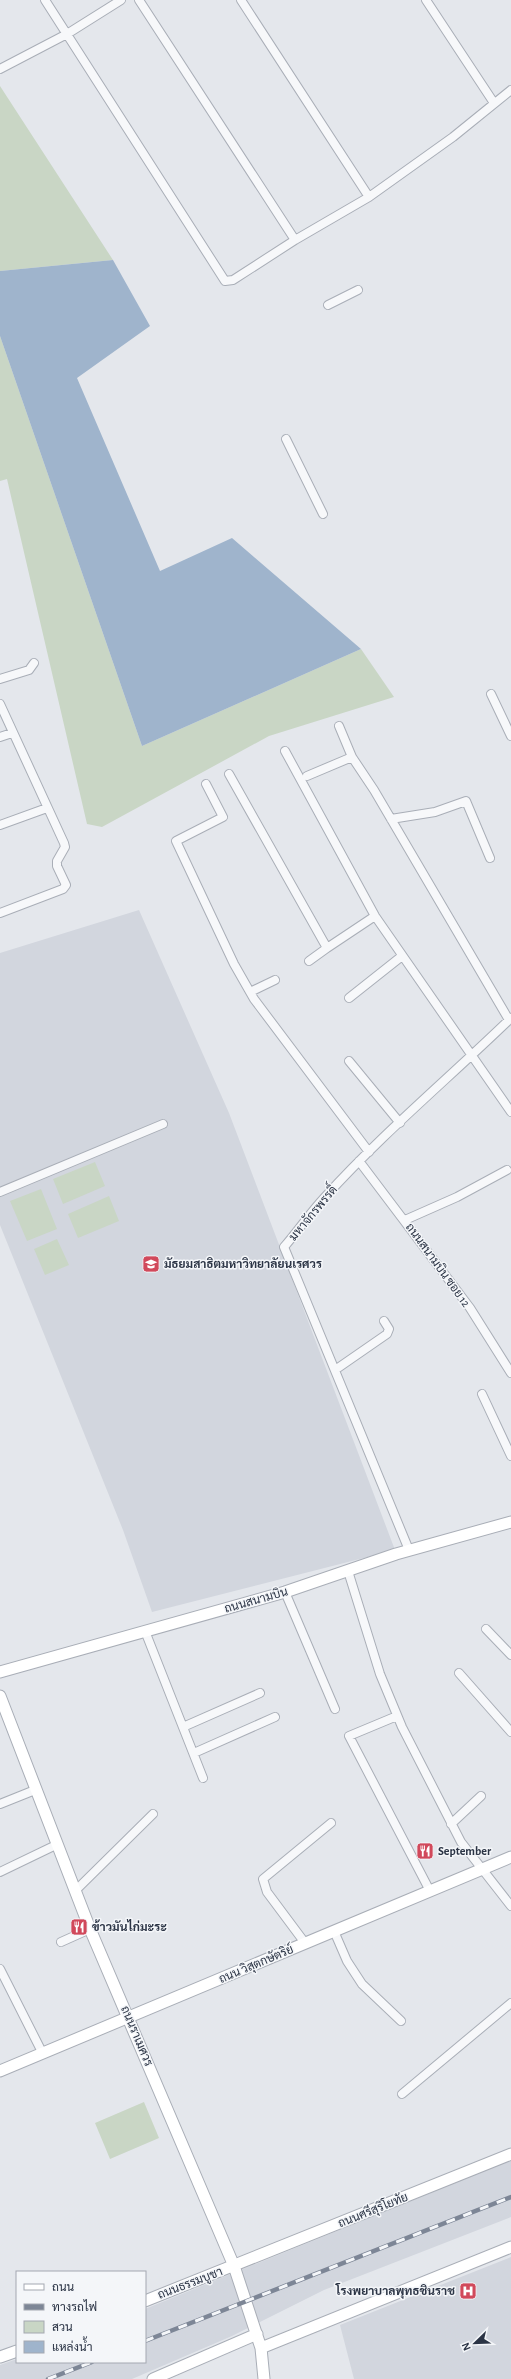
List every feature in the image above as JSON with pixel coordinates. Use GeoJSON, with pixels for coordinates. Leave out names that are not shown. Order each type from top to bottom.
{"type":"FeatureCollection","features":[{"type":"Feature","properties":{"kind":"street"},"geometry":{"type":"LineString","coordinates":[[45,0],[68,34],[221,278],[230,282],[295,240],[370,197],[453,137],[511,90]]}},
{"type":"Feature","properties":{"kind":"street"},"geometry":{"type":"LineString","coordinates":[[0,69],[68,34],[121,0]]}},
{"type":"Feature","properties":{"kind":"street"},"geometry":{"type":"LineString","coordinates":[[139,0],[295,240]]}},
{"type":"Feature","properties":{"kind":"street"},"geometry":{"type":"LineString","coordinates":[[241,0],[370,197]]}},
{"type":"Feature","properties":{"kind":"street"},"geometry":{"type":"LineString","coordinates":[[426,0],[494,103]]}},
{"type":"Feature","properties":{"kind":"street"},"geometry":{"type":"LineString","coordinates":[[328,305],[358,290]]}},
{"type":"Feature","properties":{"kind":"street"},"geometry":{"type":"LineString","coordinates":[[286,439],[323,514]]}},
{"type":"Feature","properties":{"kind":"street"},"geometry":{"type":"LineString","coordinates":[[0,679],[29,670],[34,663]]}},
{"type":"Feature","properties":{"kind":"street"},"geometry":{"type":"LineString","coordinates":[[491,694],[511,736]]}},
{"type":"Feature","properties":{"kind":"street"},"geometry":{"type":"LineString","coordinates":[[0,704],[65,847],[57,861],[66,882],[66,887],[0,913]]}},
{"type":"Feature","properties":{"kind":"street"},"geometry":{"type":"LineString","coordinates":[[339,726],[352,758],[392,819],[510,1019]]}},
{"type":"Feature","properties":{"kind":"street"},"geometry":{"type":"LineString","coordinates":[[0,737],[12,733]]}},
{"type":"Feature","properties":{"kind":"street"},"geometry":{"type":"LineString","coordinates":[[285,751],[374,916],[474,1056],[511,1112]]}},
{"type":"Feature","properties":{"kind":"street"},"geometry":{"type":"LineString","coordinates":[[307,776],[352,758]]}},
{"type":"Feature","properties":{"kind":"street"},"geometry":{"type":"LineString","coordinates":[[229,774],[327,948]]}},
{"type":"Feature","properties":{"kind":"street"},"geometry":{"type":"LineString","coordinates":[[206,784],[223,817],[176,841],[250,992],[303,1067],[369,1152]]}},
{"type":"Feature","properties":{"kind":"street"},"geometry":{"type":"LineString","coordinates":[[392,819],[435,812],[466,801],[490,858]]}},
{"type":"Feature","properties":{"kind":"street"},"geometry":{"type":"LineString","coordinates":[[0,825],[47,808]]}},
{"type":"Feature","properties":{"kind":"street"},"geometry":{"type":"LineString","coordinates":[[309,961],[374,916]]}},
{"type":"Feature","properties":{"kind":"street"},"geometry":{"type":"LineString","coordinates":[[349,998],[402,956]]}},
{"type":"Feature","properties":{"kind":"street"},"geometry":{"type":"LineString","coordinates":[[250,992],[275,980]]}},
{"type":"Feature","properties":{"kind":"street","name":"มหาจักรพรรดิ์"},"geometry":{"type":"LineString","coordinates":[[410,1550],[284,1247],[324,1198],[369,1152],[474,1056],[510,1019]]}},
{"type":"Feature","properties":{"kind":"street"},"geometry":{"type":"LineString","coordinates":[[349,1061],[400,1123]]}},
{"type":"Feature","properties":{"kind":"street"},"geometry":{"type":"LineString","coordinates":[[0,1192],[162,1124]]}},
{"type":"Feature","properties":{"kind":"street","name":"ถนนสนามบิน ซอย 12"},"geometry":{"type":"LineString","coordinates":[[360,1162],[470,1308],[511,1373]]}},
{"type":"Feature","properties":{"kind":"street"},"geometry":{"type":"LineString","coordinates":[[405,1220],[457,1197],[507,1170]]}},
{"type":"Feature","properties":{"kind":"street"},"geometry":{"type":"LineString","coordinates":[[335,1370],[387,1334],[389,1329],[384,1321]]}},
{"type":"Feature","properties":{"kind":"street"},"geometry":{"type":"LineString","coordinates":[[482,1394],[511,1456]]}},
{"type":"Feature","properties":{"kind":"street","name":"ถนนสนามบิน"},"geometry":{"type":"LineString","coordinates":[[0,1672],[285,1592],[410,1550],[511,1522]]}},
{"type":"Feature","properties":{"kind":"street"},"geometry":{"type":"LineString","coordinates":[[348,1571],[380,1674],[397,1716],[450,1824],[461,1842],[511,1906]]}},
{"type":"Feature","properties":{"kind":"street"},"geometry":{"type":"LineString","coordinates":[[285,1592],[335,1709]]}},
{"type":"Feature","properties":{"kind":"street"},"geometry":{"type":"LineString","coordinates":[[486,1630],[511,1655]]}},
{"type":"Feature","properties":{"kind":"street"},"geometry":{"type":"LineString","coordinates":[[145,1631],[204,1778]]}},
{"type":"Feature","properties":{"kind":"street"},"geometry":{"type":"LineString","coordinates":[[459,1673],[511,1732]]}},
{"type":"Feature","properties":{"kind":"street"},"geometry":{"type":"LineString","coordinates":[[183,1727],[260,1693]]}},
{"type":"Feature","properties":{"kind":"street","name":"ถนนราเมศวร"},"geometry":{"type":"LineString","coordinates":[[0,1696],[35,1790],[90,1929],[129,2017],[234,2266],[261,2348],[264,2379]]}},
{"type":"Feature","properties":{"kind":"street"},"geometry":{"type":"LineString","coordinates":[[397,1716],[349,1736],[430,1891]]}},
{"type":"Feature","properties":{"kind":"street"},"geometry":{"type":"LineString","coordinates":[[194,1753],[275,1717]]}},
{"type":"Feature","properties":{"kind":"street"},"geometry":{"type":"LineString","coordinates":[[0,1804],[35,1790]]}},
{"type":"Feature","properties":{"kind":"street"},"geometry":{"type":"LineString","coordinates":[[450,1824],[481,1796]]}},
{"type":"Feature","properties":{"kind":"street"},"geometry":{"type":"LineString","coordinates":[[75,1891],[153,1814]]}},
{"type":"Feature","properties":{"kind":"street"},"geometry":{"type":"LineString","coordinates":[[305,1943],[267,1892],[263,1879],[331,1823]]}},
{"type":"Feature","properties":{"kind":"street"},"geometry":{"type":"LineString","coordinates":[[0,1872],[56,1844]]}},
{"type":"Feature","properties":{"kind":"street","name":"ถนน วิสุตกษัตริย์"},"geometry":{"type":"LineString","coordinates":[[0,2071],[511,1857]]}},
{"type":"Feature","properties":{"kind":"street"},"geometry":{"type":"LineString","coordinates":[[61,1942],[90,1929]]}},
{"type":"Feature","properties":{"kind":"street"},"geometry":{"type":"LineString","coordinates":[[334,1931],[347,1961],[362,1984],[402,2021]]}},
{"type":"Feature","properties":{"kind":"street"},"geometry":{"type":"LineString","coordinates":[[0,1969],[43,2054]]}},
{"type":"Feature","properties":{"kind":"street"},"geometry":{"type":"LineString","coordinates":[[402,2094],[511,2002]]}},
{"type":"Feature","properties":{"kind":"street","name":"ถนนศรีสุริโยทัย"},"geometry":{"type":"LineString","coordinates":[[234,2266],[511,2154]]}},
{"type":"Feature","properties":{"kind":"street"},"geometry":{"type":"LineString","coordinates":[[261,2348],[511,2246]]}},
{"type":"Feature","properties":{"kind":"street","name":"ถนนธรรมบูชา"},"geometry":{"type":"LineString","coordinates":[[146,2301],[234,2266]]}},
{"type":"Feature","properties":{"kind":"street"},"geometry":{"type":"LineString","coordinates":[[153,2379],[257,2334]]}},
{"type":"Feature","properties":{"kind":"street"},"geometry":{"type":"LineString","coordinates":[[0,2357],[16,2351]]}},
{"type":"Feature","properties":{"kind":"shaded area","name":"มัธยมสาธิตมหาวิทยาลัยนเรศวร"},"geometry":{"type":"Polygon","coordinates":[[[139,910],[229,1113],[395,1550],[152,1612],[123,1530],[0,1225],[0,953],[139,910]]]}},
{"type":"Feature","properties":{"kind":"shaded area"},"geometry":{"type":"Polygon","coordinates":[[[511,2160],[511,2217],[324,2290],[232,2336],[132,2379],[0,2379],[0,2365],[16,2359],[16,2363],[146,2363],[146,2309],[511,2160]]]}},
{"type":"Feature","properties":{"kind":"shaded area","name":"โรงพยาบาลพุทธชินราช"},"geometry":{"type":"Polygon","coordinates":[[[511,2257],[511,2379],[354,2379],[340,2325],[511,2257]]]}},
{"type":"Feature","properties":{"kind":"green space"},"geometry":{"type":"Polygon","coordinates":[[[0,86],[113,260],[0,271],[0,86]]]}},
{"type":"Feature","properties":{"kind":"green space"},"geometry":{"type":"Polygon","coordinates":[[[0,336],[142,746],[361,649],[394,697],[269,736],[102,827],[87,824],[7,479],[0,481],[0,336]]]}},
{"type":"Feature","properties":{"kind":"green space"},"geometry":{"type":"Polygon","coordinates":[[[95,1162],[105,1186],[63,1204],[53,1179],[95,1162]]]}},
{"type":"Feature","properties":{"kind":"green space"},"geometry":{"type":"Polygon","coordinates":[[[41,1189],[57,1229],[27,1241],[10,1201],[41,1189]]]}},
{"type":"Feature","properties":{"kind":"green space"},"geometry":{"type":"Polygon","coordinates":[[[109,1196],[119,1221],[78,1238],[68,1214],[109,1196]]]}},
{"type":"Feature","properties":{"kind":"green space"},"geometry":{"type":"Polygon","coordinates":[[[57,1239],[69,1265],[45,1275],[34,1249],[57,1239]]]}},
{"type":"Feature","properties":{"kind":"green space"},"geometry":{"type":"Polygon","coordinates":[[[144,2102],[159,2138],[110,2159],[95,2123],[144,2102]]]}},
{"type":"Feature","properties":{"kind":"water"},"geometry":{"type":"Polygon","coordinates":[[[113,260],[150,326],[77,378],[160,571],[232,538],[361,649],[142,746],[0,336],[0,271],[113,260]]]}},
{"type":"Feature","properties":{"kind":"railway"},"geometry":{"type":"LineString","coordinates":[[146,2341],[511,2197]]}},
{"type":"Feature","properties":{"kind":"railway"},"geometry":{"type":"LineString","coordinates":[[48,2379],[89,2363]]}},
{"type":"Feature","properties":{"kind":"place","name":"มัธยมสาธิตมหาวิทยาลัยนเรศวร"},"geometry":{"type":"Point","coordinates":[151,1264]}},
{"type":"Feature","properties":{"kind":"place","name":"September"},"geometry":{"type":"Point","coordinates":[425,1851]}},
{"type":"Feature","properties":{"kind":"place","name":"ข้าวมันไก่มะระ"},"geometry":{"type":"Point","coordinates":[79,1927]}},
{"type":"Feature","properties":{"kind":"place","name":"โรงพยาบาลพุทธชินราช"},"geometry":{"type":"Point","coordinates":[468,2291]}}]}
